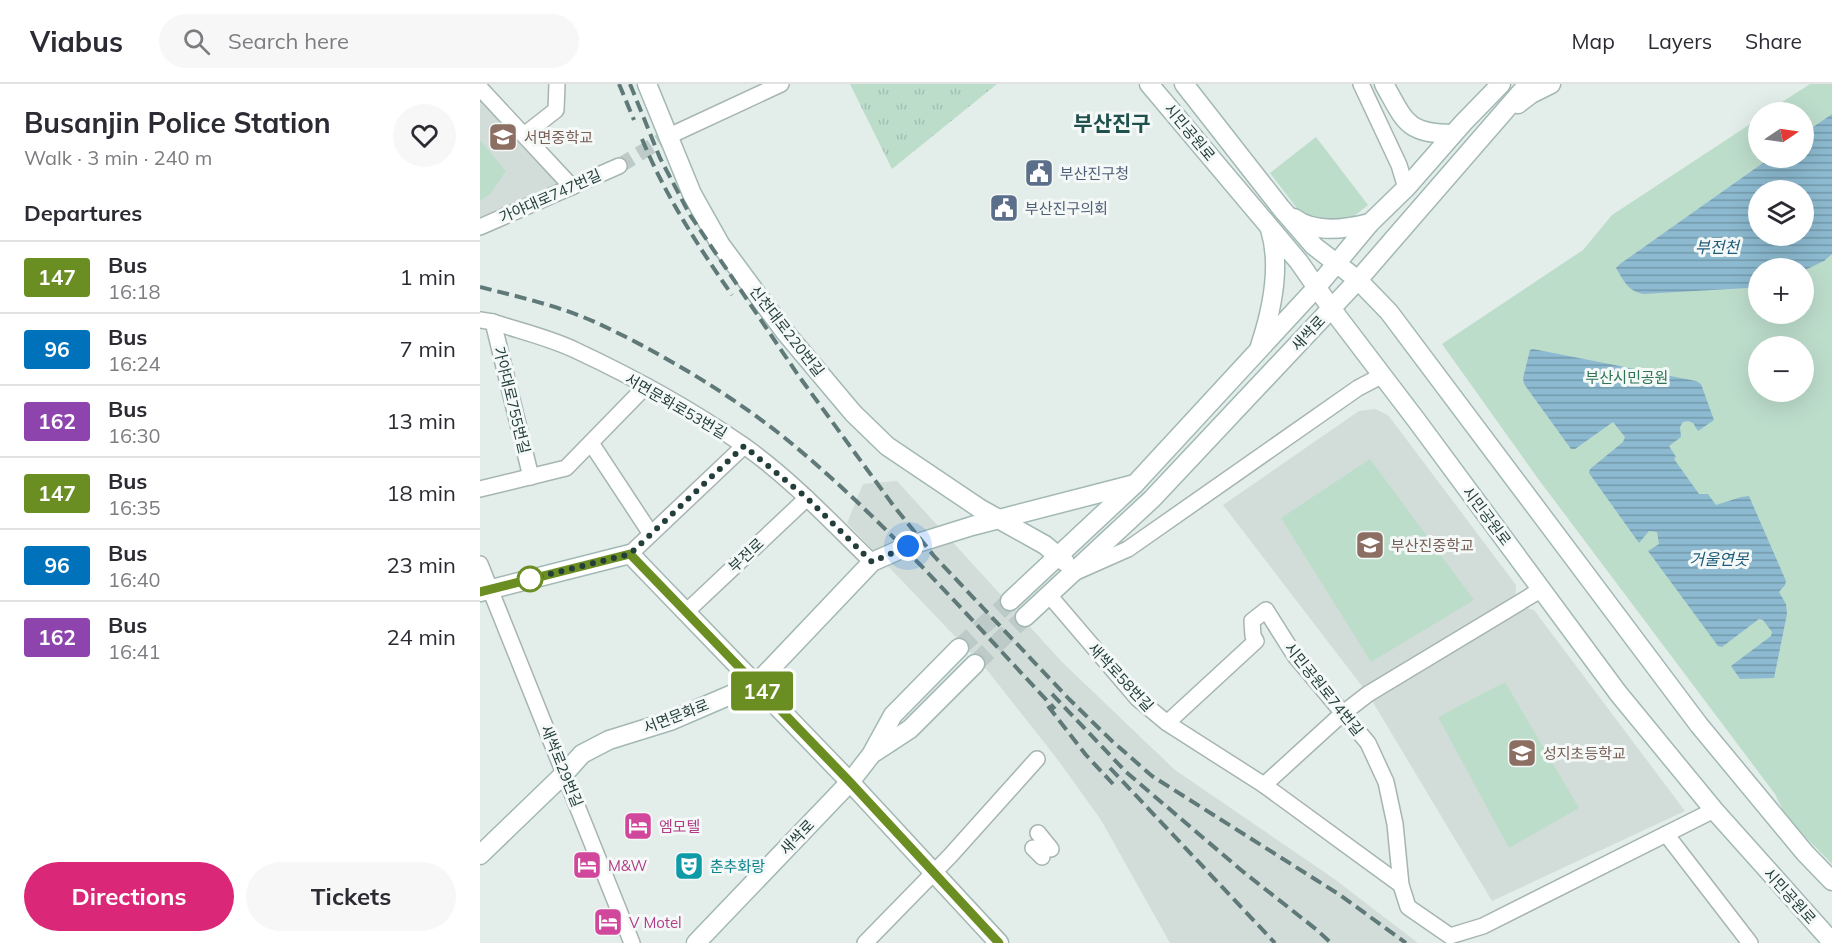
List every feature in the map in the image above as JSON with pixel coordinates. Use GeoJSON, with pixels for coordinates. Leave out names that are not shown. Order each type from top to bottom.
{"type":"FeatureCollection","features":[{"type":"Feature","properties":{"kind":"main road","name":"신천대로220번길"},"geometry":{"type":"LineString","coordinates":[[647,84],[692,194],[720,244],[785,332],[853,413],[887,446],[999,520]]}},
{"type":"Feature","properties":{"kind":"main road","name":"시민공원로"},"geometry":{"type":"LineString","coordinates":[[1149,84],[1299,262],[1381,376],[1417,421],[1618,693],[1714,810],[1832,942]]}},
{"type":"Feature","properties":{"kind":"main road","name":"시민공원로"},"geometry":{"type":"LineString","coordinates":[[1184,84],[1281,208],[1314,246],[1358,280],[1389,312],[1699,725],[1805,853],[1832,881]]}},
{"type":"Feature","properties":{"kind":"main road"},"geometry":{"type":"LineString","coordinates":[[1384,84],[1408,124],[1430,134],[1453,134]]}},
{"type":"Feature","properties":{"kind":"main road","name":"새싹로"},"geometry":{"type":"LineString","coordinates":[[1010,601],[1135,484],[1317,288],[1370,223],[1406,188],[1501,84]]}},
{"type":"Feature","properties":{"kind":"main road","name":"새싹로"},"geometry":{"type":"LineString","coordinates":[[1025,617],[1152,499],[1358,280],[1528,84]]}},
{"type":"Feature","properties":{"kind":"main road"},"geometry":{"type":"LineString","coordinates":[[1481,137],[1531,94],[1551,84]]}},
{"type":"Feature","properties":{"kind":"main road"},"geometry":{"type":"LineString","coordinates":[[1281,208],[1304,226],[1331,229],[1370,223]]}},
{"type":"Feature","properties":{"kind":"main road"},"geometry":{"type":"LineString","coordinates":[[1257,353],[1266,327],[1273,288],[1275,246],[1268,224]]}},
{"type":"Feature","properties":{"kind":"main road","name":"서면문화로"},"geometry":{"type":"LineString","coordinates":[[480,855],[582,754],[609,740],[670,721],[756,684],[872,562],[908,546],[1135,484]]}},
{"type":"Feature","properties":{"kind":"main road"},"geometry":{"type":"LineString","coordinates":[[999,520],[1044,544],[1076,572]]}},
{"type":"Feature","properties":{"kind":"main road"},"geometry":{"type":"LineString","coordinates":[[485,591],[630,554],[850,782],[999,943]]}},
{"type":"Feature","properties":{"kind":"main road","name":"새싹로"},"geometry":{"type":"LineString","coordinates":[[696,943],[850,782],[871,755],[893,715],[959,648]]}},
{"type":"Feature","properties":{"kind":"main road","name":"새싹로"},"geometry":{"type":"LineString","coordinates":[[871,755],[910,729],[975,664]]}},
{"type":"Feature","properties":{"kind":"street"},"geometry":{"type":"LineString","coordinates":[[524,135],[556,110],[557,84]]}},
{"type":"Feature","properties":{"kind":"street"},"geometry":{"type":"LineString","coordinates":[[668,137],[781,84]]}},
{"type":"Feature","properties":{"kind":"street"},"geometry":{"type":"LineString","coordinates":[[1361,84],[1399,165],[1406,188]]}},
{"type":"Feature","properties":{"kind":"street"},"geometry":{"type":"LineString","coordinates":[[480,88],[572,187]]}},
{"type":"Feature","properties":{"kind":"street","name":"가야대로747번길"},"geometry":{"type":"LineString","coordinates":[[480,227],[619,166]]}},
{"type":"Feature","properties":{"kind":"street","name":"서면문화로53번길"},"geometry":{"type":"LineString","coordinates":[[486,321],[574,349],[646,386],[700,418],[744,446],[807,498],[872,562]]}},
{"type":"Feature","properties":{"kind":"street","name":"가야대로755번길"},"geometry":{"type":"LineString","coordinates":[[486,321],[531,477]]}},
{"type":"Feature","properties":{"kind":"street","name":"새싹로"},"geometry":{"type":"LineString","coordinates":[[1076,572],[1128,549],[1358,388],[1381,376]]}},
{"type":"Feature","properties":{"kind":"street"},"geometry":{"type":"LineString","coordinates":[[480,489],[566,468],[646,386]]}},
{"type":"Feature","properties":{"kind":"street"},"geometry":{"type":"LineString","coordinates":[[591,442],[651,534]]}},
{"type":"Feature","properties":{"kind":"street"},"geometry":{"type":"LineString","coordinates":[[630,554],[744,446]]}},
{"type":"Feature","properties":{"kind":"street","name":"부전로"},"geometry":{"type":"LineString","coordinates":[[686,612],[807,498]]}},
{"type":"Feature","properties":{"kind":"street","name":"새싹로29번길"},"geometry":{"type":"LineString","coordinates":[[480,564],[485,591],[565,773],[632,943]]}},
{"type":"Feature","properties":{"kind":"street"},"geometry":{"type":"LineString","coordinates":[[1264,785],[1342,714],[1368,694],[1542,589]]}},
{"type":"Feature","properties":{"kind":"street","name":"새싹로58번길"},"geometry":{"type":"LineString","coordinates":[[1049,595],[1137,698],[1167,723],[1264,785],[1401,885]]}},
{"type":"Feature","properties":{"kind":"street","name":"시민공원로74번길"},"geometry":{"type":"LineString","coordinates":[[1167,723],[1256,641],[1253,636],[1252,621],[1266,610],[1295,656],[1368,743],[1386,782],[1395,824],[1401,885],[1408,907],[1450,936],[1483,926],[1714,810]]}},
{"type":"Feature","properties":{"kind":"street"},"geometry":{"type":"LineString","coordinates":[[866,943],[1037,759]]}},
{"type":"Feature","properties":{"kind":"street"},"geometry":{"type":"LineString","coordinates":[[1666,834],[1749,943]]}},
{"type":"Feature","properties":{"kind":"shaded area","name":"서면중학교"},"geometry":{"type":"Polygon","coordinates":[[[480,87],[572,187],[480,227],[480,87]]]}},
{"type":"Feature","properties":{"kind":"shaded area"},"geometry":{"type":"Polygon","coordinates":[[[1375,409],[1388,415],[1516,585],[1515,605],[1534,610],[1685,811],[1492,901],[1368,694],[1223,505],[1359,411],[1375,409]]]}},
{"type":"Feature","properties":{"kind":"shaded area"},"geometry":{"type":"Polygon","coordinates":[[[897,481],[1062,662],[1175,770],[1333,878],[1418,943],[1170,943],[1101,820],[1058,760],[987,670],[847,523],[863,484],[897,481]]]}},
{"type":"Feature","properties":{"kind":"green space"},"geometry":{"type":"Polygon","coordinates":[[[850,84],[997,84],[892,169],[850,84]]]}},
{"type":"Feature","properties":{"kind":"green space","name":"부산시민공원"},"geometry":{"type":"Polygon","coordinates":[[[1810,84],[1832,84],[1832,864],[1786,817],[1775,794],[1539,480],[1442,344],[1583,250],[1612,215],[1748,126],[1748,168],[1814,168],[1814,102],[1782,102],[1810,84]]]}},
{"type":"Feature","properties":{"kind":"green space"},"geometry":{"type":"Polygon","coordinates":[[[1316,137],[1368,205],[1349,220],[1306,220],[1270,173],[1316,137]]]}},
{"type":"Feature","properties":{"kind":"green space"},"geometry":{"type":"Polygon","coordinates":[[[480,140],[506,171],[490,194],[480,201],[480,140]]]}},
{"type":"Feature","properties":{"kind":"green space"},"geometry":{"type":"Polygon","coordinates":[[[1370,459],[1474,600],[1371,662],[1281,518],[1370,459]]]}},
{"type":"Feature","properties":{"kind":"green space"},"geometry":{"type":"Polygon","coordinates":[[[1505,682],[1579,808],[1509,848],[1438,717],[1505,682]]]}},
{"type":"Feature","properties":{"kind":"water","name":"부전천"},"geometry":{"type":"Polygon","coordinates":[[[1832,114],[1832,254],[1824,261],[1814,266],[1814,258],[1748,258],[1748,288],[1643,294],[1627,285],[1616,268],[1756,168],[1814,168],[1814,126],[1832,114]]]}},
{"type":"Feature","properties":{"kind":"water","name":"거울연못"},"geometry":{"type":"Polygon","coordinates":[[[1530,350],[1696,381],[1701,384],[1714,420],[1698,431],[1693,423],[1683,422],[1680,427],[1681,437],[1669,446],[1676,457],[1674,459],[1699,494],[1708,494],[1716,505],[1749,496],[1786,581],[1779,592],[1786,604],[1787,614],[1774,678],[1740,679],[1731,666],[1771,636],[1772,632],[1763,620],[1759,619],[1722,647],[1718,646],[1648,551],[1659,544],[1657,532],[1649,531],[1639,543],[1589,473],[1590,469],[1623,442],[1625,437],[1613,422],[1575,449],[1571,449],[1524,384],[1523,378],[1530,350]]]}},
{"type":"Feature","properties":{"kind":"tunnel"},"geometry":{"type":"LineString","coordinates":[[619,166],[667,137]]}},
{"type":"Feature","properties":{"kind":"tunnel"},"geometry":{"type":"LineString","coordinates":[[959,648],[1010,601]]}},
{"type":"Feature","properties":{"kind":"tunnel"},"geometry":{"type":"LineString","coordinates":[[975,664],[1025,617]]}},
{"type":"Feature","properties":{"kind":"railway"},"geometry":{"type":"LineString","coordinates":[[619,84],[634,120]]}},
{"type":"Feature","properties":{"kind":"railway"},"geometry":{"type":"LineString","coordinates":[[630,84],[660,158],[690,215],[798,375],[893,505],[934,556],[1069,699],[1152,776],[1340,895],[1406,943]]}},
{"type":"Feature","properties":{"kind":"railway"},"geometry":{"type":"LineString","coordinates":[[642,139],[683,220],[732,295]]}},
{"type":"Feature","properties":{"kind":"railway"},"geometry":{"type":"LineString","coordinates":[[480,287],[554,307],[597,323],[701,379],[775,430],[865,509],[1055,709]]}},
{"type":"Feature","properties":{"kind":"railway"},"geometry":{"type":"LineString","coordinates":[[1052,694],[1126,772],[1331,943]]}},
{"type":"Feature","properties":{"kind":"railway"},"geometry":{"type":"LineString","coordinates":[[1048,706],[1086,755],[1113,784]]}},
{"type":"Feature","properties":{"kind":"railway"},"geometry":{"type":"LineString","coordinates":[[1110,768],[1275,943]]}},
{"type":"Feature","properties":{"kind":"bus line","name":"147"},"geometry":{"type":"LineString","coordinates":[[480,592],[630,554],[850,782],[999,943]]}},
{"type":"Feature","properties":{"kind":"place","name":"서면중학교"},"geometry":{"type":"Point","coordinates":[503,137]}},
{"type":"Feature","properties":{"kind":"place","name":"부산진구청"},"geometry":{"type":"Point","coordinates":[1039,173]}},
{"type":"Feature","properties":{"kind":"place","name":"부산진구의회"},"geometry":{"type":"Point","coordinates":[1004,208]}},
{"type":"Feature","properties":{"kind":"place","name":"부산진중학교"},"geometry":{"type":"Point","coordinates":[1370,545]}},
{"type":"Feature","properties":{"kind":"place","name":"성지초등학교"},"geometry":{"type":"Point","coordinates":[1522,753]}},
{"type":"Feature","properties":{"kind":"place","name":"엠모텔"},"geometry":{"type":"Point","coordinates":[638,826]}},
{"type":"Feature","properties":{"kind":"place","name":"M&W"},"geometry":{"type":"Point","coordinates":[587,865]}},
{"type":"Feature","properties":{"kind":"place","name":"춘추화랑"},"geometry":{"type":"Point","coordinates":[689,866]}},
{"type":"Feature","properties":{"kind":"place","name":"V Motel"},"geometry":{"type":"Point","coordinates":[608,922]}},
{"type":"Feature","properties":{"kind":"district","name":"부산진구"},"geometry":{"type":"Point","coordinates":[1112,123]}},
{"type":"Feature","properties":{"kind":"route"},"geometry":{"type":"LineString","coordinates":[[530,579],[630,554],[744,446],[807,498],[872,562],[908,546]]}}]}
